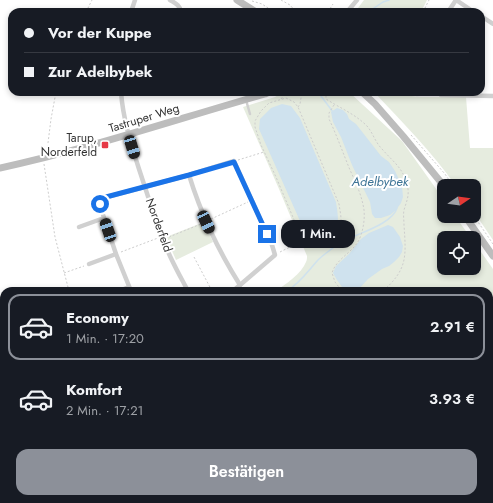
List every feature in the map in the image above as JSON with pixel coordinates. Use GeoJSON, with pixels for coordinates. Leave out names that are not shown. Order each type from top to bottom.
{"type":"FeatureCollection","features":[{"type":"Feature","properties":{"kind":"street"},"geometry":{"type":"LineString","coordinates":[[170,0],[180,8]]}},
{"type":"Feature","properties":{"kind":"street"},"geometry":{"type":"LineString","coordinates":[[237,0],[250,8]]}},
{"type":"Feature","properties":{"kind":"street"},"geometry":{"type":"LineString","coordinates":[[350,8],[357,0]]}},
{"type":"Feature","properties":{"kind":"street"},"geometry":{"type":"LineString","coordinates":[[456,0],[468,8]]}},
{"type":"Feature","properties":{"kind":"street","name":"Norderfeld"},"geometry":{"type":"LineString","coordinates":[[121,96],[128,134],[162,238],[186,287]]}},
{"type":"Feature","properties":{"kind":"street","name":"Tastruper Weg"},"geometry":{"type":"LineString","coordinates":[[0,168],[45,158],[258,96]]}},
{"type":"Feature","properties":{"kind":"street"},"geometry":{"type":"LineString","coordinates":[[366,96],[403,136],[438,179]]}},
{"type":"Feature","properties":{"kind":"street"},"geometry":{"type":"LineString","coordinates":[[129,287],[104,218],[100,204],[102,200],[106,197],[234,162],[272,245],[275,255],[238,287]]}},
{"type":"Feature","properties":{"kind":"street"},"geometry":{"type":"LineString","coordinates":[[189,175],[206,222],[230,270],[240,285]]}},
{"type":"Feature","properties":{"kind":"street"},"geometry":{"type":"LineString","coordinates":[[79,227],[104,218]]}},
{"type":"Feature","properties":{"kind":"street"},"geometry":{"type":"LineString","coordinates":[[470,223],[493,256]]}},
{"type":"Feature","properties":{"kind":"street"},"geometry":{"type":"LineString","coordinates":[[89,264],[116,254]]}},
{"type":"Feature","properties":{"kind":"lane"},"geometry":{"type":"LineString","coordinates":[[245,100],[250,114]]}},
{"type":"Feature","properties":{"kind":"path"},"geometry":{"type":"LineString","coordinates":[[281,0],[293,8]]}},
{"type":"Feature","properties":{"kind":"path"},"geometry":{"type":"LineString","coordinates":[[252,2],[262,4],[268,8]]}},
{"type":"Feature","properties":{"kind":"path"},"geometry":{"type":"LineString","coordinates":[[330,8],[333,4]]}},
{"type":"Feature","properties":{"kind":"path"},"geometry":{"type":"LineString","coordinates":[[55,96],[45,158],[55,236],[68,287]]}},
{"type":"Feature","properties":{"kind":"path"},"geometry":{"type":"LineString","coordinates":[[280,99],[283,96]]}},
{"type":"Feature","properties":{"kind":"path"},"geometry":{"type":"LineString","coordinates":[[298,107],[301,96]]}},
{"type":"Feature","properties":{"kind":"path"},"geometry":{"type":"LineString","coordinates":[[326,96],[326,99],[350,113],[367,127],[379,146],[402,171],[407,186],[408,200],[403,218],[406,249],[404,262],[399,274],[387,287]]}},
{"type":"Feature","properties":{"kind":"path"},"geometry":{"type":"LineString","coordinates":[[286,98],[294,102],[298,107],[339,204],[341,217],[340,229],[334,238],[317,246],[307,244],[303,241],[254,127],[255,121],[261,111],[269,103],[280,99],[286,98]]}},
{"type":"Feature","properties":{"kind":"path"},"geometry":{"type":"LineString","coordinates":[[334,104],[329,112],[329,119],[356,184],[363,203],[364,212],[363,230],[358,241],[348,254],[336,264],[332,273],[335,282],[339,287]]}},
{"type":"Feature","properties":{"kind":"path"},"geometry":{"type":"LineString","coordinates":[[234,162],[264,152]]}},
{"type":"Feature","properties":{"kind":"path"},"geometry":{"type":"LineString","coordinates":[[116,254],[206,222],[252,200]]}},
{"type":"Feature","properties":{"kind":"path"},"geometry":{"type":"LineString","coordinates":[[479,223],[493,244]]}},
{"type":"Feature","properties":{"kind":"path"},"geometry":{"type":"LineString","coordinates":[[275,255],[303,241]]}},
{"type":"Feature","properties":{"kind":"path"},"geometry":{"type":"LineString","coordinates":[[194,257],[210,287]]}},
{"type":"Feature","properties":{"kind":"path"},"geometry":{"type":"LineString","coordinates":[[64,273],[89,264]]}},
{"type":"Feature","properties":{"kind":"shaded area"},"geometry":{"type":"Polygon","coordinates":[[[364,0],[427,0],[423,8],[358,8],[364,0]]]}},
{"type":"Feature","properties":{"kind":"shaded area"},"geometry":{"type":"Polygon","coordinates":[[[277,96],[353,96],[402,141],[437,190],[437,223],[460,223],[466,231],[437,231],[437,275],[481,275],[481,252],[493,269],[493,287],[281,287],[301,270],[307,256],[243,107],[277,96]]]}},
{"type":"Feature","properties":{"kind":"shaded area"},"geometry":{"type":"Polygon","coordinates":[[[378,96],[466,97],[470,148],[493,148],[493,240],[481,222],[481,179],[451,179],[427,149],[378,96]]]}},
{"type":"Feature","properties":{"kind":"shaded area"},"geometry":{"type":"Polygon","coordinates":[[[204,222],[213,242],[176,260],[166,237],[204,222]]]}},
{"type":"Feature","properties":{"kind":"water"},"geometry":{"type":"Polygon","coordinates":[[[282,104],[291,106],[300,118],[336,202],[338,218],[337,228],[331,237],[323,242],[317,243],[308,239],[259,129],[260,119],[271,108],[282,104]]]}},
{"type":"Feature","properties":{"kind":"water","name":"Adelbybek"},"geometry":{"type":"Polygon","coordinates":[[[337,108],[343,110],[347,114],[349,119],[356,124],[395,171],[402,186],[403,197],[396,210],[390,215],[375,218],[372,214],[370,202],[333,122],[331,112],[337,108]]]}},
{"type":"Feature","properties":{"kind":"water"},"geometry":{"type":"Polygon","coordinates":[[[388,225],[393,227],[400,237],[403,246],[402,252],[394,262],[368,279],[361,287],[342,287],[333,273],[336,266],[349,254],[361,239],[369,233],[388,225]]]}},
{"type":"Feature","properties":{"kind":"waterway","name":"Adelbybek"},"geometry":{"type":"LineString","coordinates":[[374,8],[389,0]]}},
{"type":"Feature","properties":{"kind":"waterway","name":"Adelbybek"},"geometry":{"type":"LineString","coordinates":[[321,96],[333,112]]}},
{"type":"Feature","properties":{"kind":"waterway","name":"Adelbybek"},"geometry":{"type":"LineString","coordinates":[[293,287],[318,260],[329,251],[340,243],[381,224],[394,214],[397,208]]}},
{"type":"Feature","properties":{"kind":"place","name":"Tarup, Norderfeld"},"geometry":{"type":"Point","coordinates":[105,145]}},
{"type":"Feature","properties":{"kind":"route"},"geometry":{"type":"LineString","coordinates":[[100,204],[106,197],[234,162],[267,234]]}}]}
